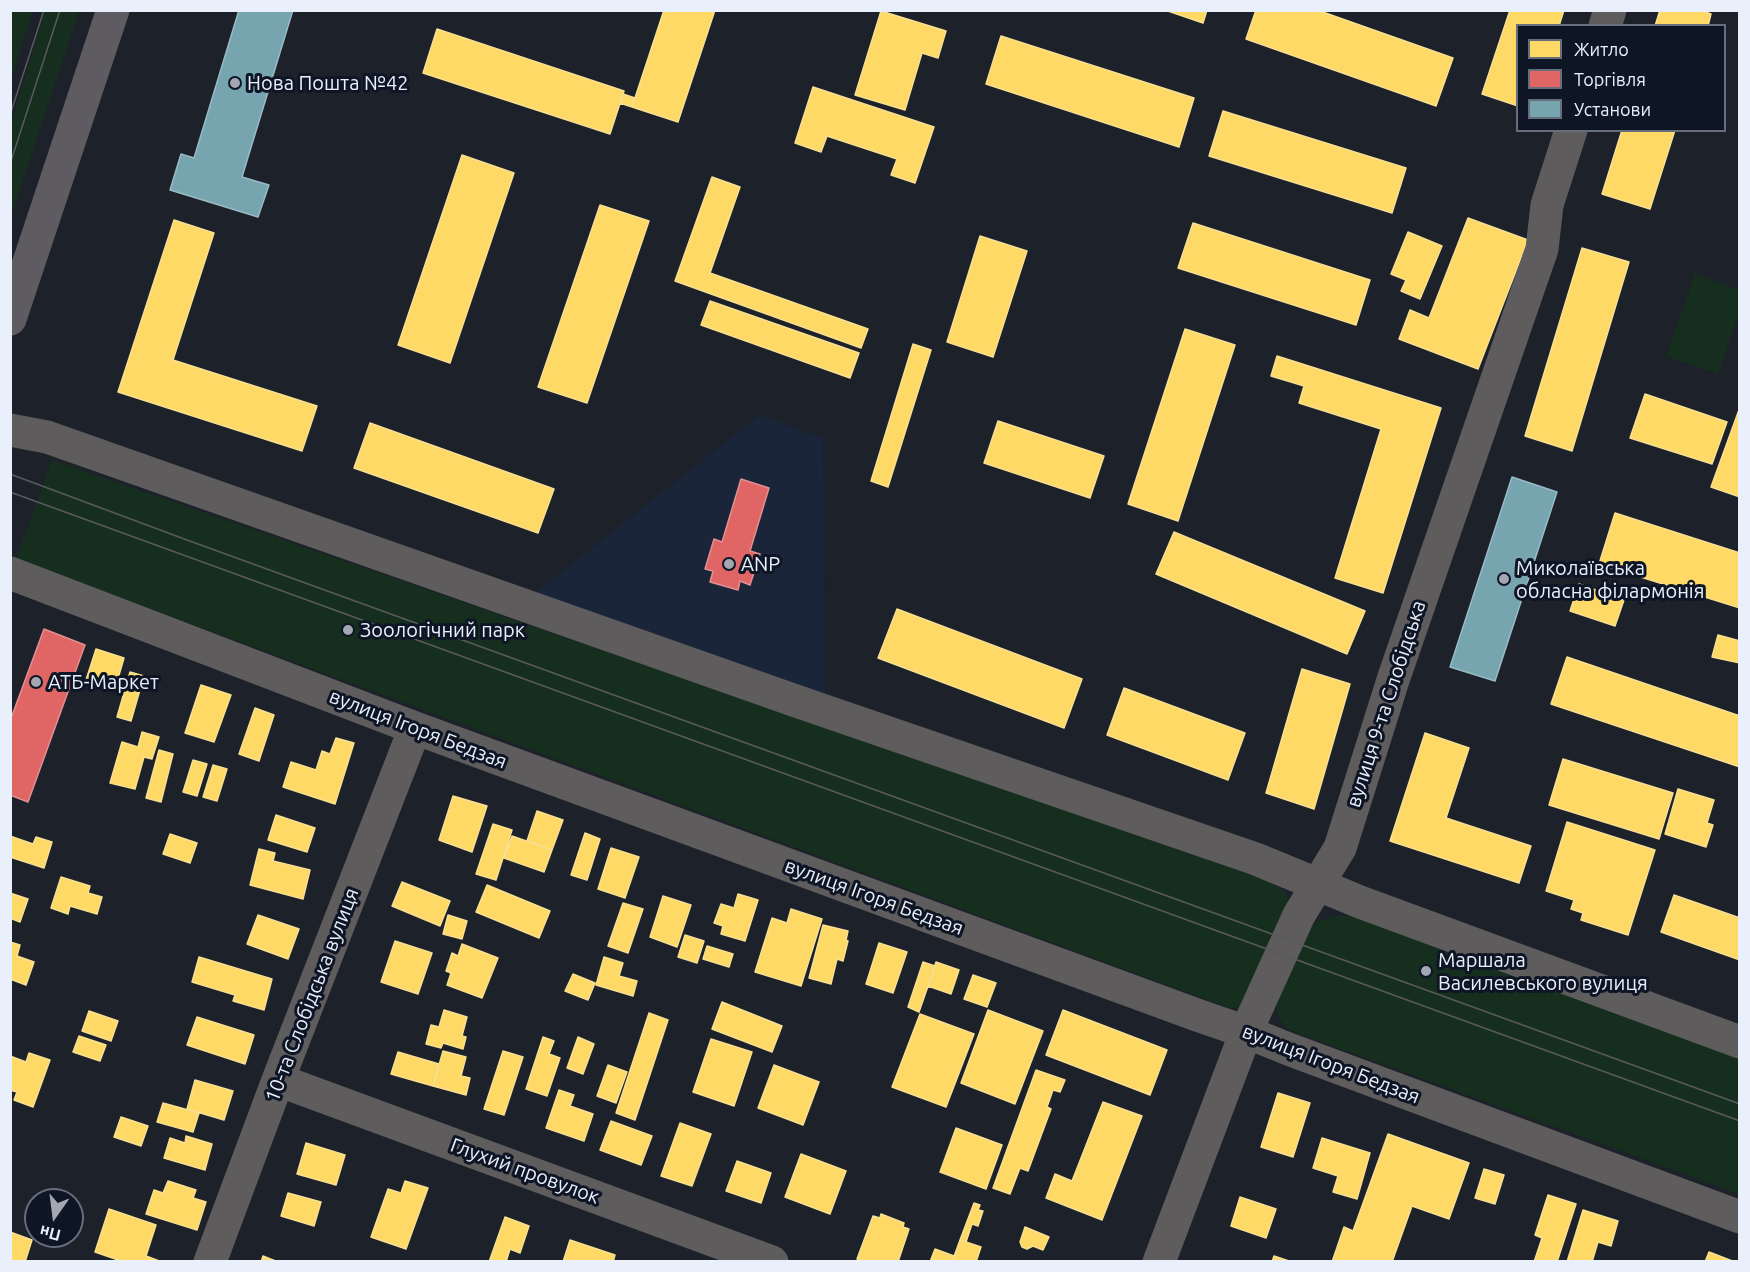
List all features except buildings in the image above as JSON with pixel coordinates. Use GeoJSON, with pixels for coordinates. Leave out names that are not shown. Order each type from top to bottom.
{"type":"FeatureCollection","features":[{"type":"Feature","properties":{"kind":"main road"},"geometry":{"type":"LineString","coordinates":[[10,319],[113,10]]}},
{"type":"Feature","properties":{"kind":"street","name":"вулиця 9-та Слобідська"},"geometry":{"type":"LineString","coordinates":[[1159,1262],[1246,1032],[1299,915],[1340,848],[1394,677],[1542,249],[1547,205],[1570,132]]}},
{"type":"Feature","properties":{"kind":"street"},"geometry":{"type":"LineString","coordinates":[[10,430],[47,437],[762,689],[1256,859],[1318,885],[1740,1042]]}},
{"type":"Feature","properties":{"kind":"street","name":"вулиця Ігоря Бедзая"},"geometry":{"type":"LineString","coordinates":[[10,573],[415,728],[1246,1032],[1740,1217]]}},
{"type":"Feature","properties":{"kind":"street","name":"10-та Слобідська вулиця"},"geometry":{"type":"LineString","coordinates":[[210,1262],[415,728]]}},
{"type":"Feature","properties":{"kind":"street","name":"Глухий провулок"},"geometry":{"type":"LineString","coordinates":[[278,1080],[772,1262]]}},
{"type":"Feature","properties":{"kind":"shaded area"},"geometry":{"type":"Polygon","coordinates":[[[760,415],[823,438],[825,698],[534,594],[760,415]]]}},
{"type":"Feature","properties":{"kind":"green space"},"geometry":{"type":"Polygon","coordinates":[[[10,11],[33,11],[11,79],[10,11]]]}},
{"type":"Feature","properties":{"kind":"green space"},"geometry":{"type":"Polygon","coordinates":[[[45,11],[79,11],[11,216],[11,124],[45,11]]]}},
{"type":"Feature","properties":{"kind":"green space"},"geometry":{"type":"Polygon","coordinates":[[[1695,274],[1739,290],[1739,313],[1718,374],[1666,356],[1695,274]]]}},
{"type":"Feature","properties":{"kind":"green space"},"geometry":{"type":"Polygon","coordinates":[[[52,460],[1269,881],[1284,891],[1294,915],[1248,1008],[1229,1008],[16,559],[52,460]]]}},
{"type":"Feature","properties":{"kind":"green space"},"geometry":{"type":"Polygon","coordinates":[[[1337,916],[1355,916],[1739,1054],[1739,1194],[1289,1030],[1280,1020],[1276,1006],[1305,934],[1317,921],[1337,916]]]}},
{"type":"Feature","properties":{"kind":"tram line"},"geometry":{"type":"LineString","coordinates":[[10,115],[44,10]]}},
{"type":"Feature","properties":{"kind":"tram line"},"geometry":{"type":"LineString","coordinates":[[10,164],[60,10]]}},
{"type":"Feature","properties":{"kind":"tram line"},"geometry":{"type":"LineString","coordinates":[[10,474],[1740,1104]]}},
{"type":"Feature","properties":{"kind":"tram line"},"geometry":{"type":"LineString","coordinates":[[10,492],[1740,1121]]}},
{"type":"Feature","properties":{"kind":"place","name":"Нова Пошта №42"},"geometry":{"type":"Point","coordinates":[235,83]}},
{"type":"Feature","properties":{"kind":"place","name":"ANP"},"geometry":{"type":"Point","coordinates":[729,564]}},
{"type":"Feature","properties":{"kind":"place","name":"Миколаївська обласна філармонія"},"geometry":{"type":"Point","coordinates":[1504,579]}},
{"type":"Feature","properties":{"kind":"place","name":"Зоологічний парк"},"geometry":{"type":"Point","coordinates":[348,630]}},
{"type":"Feature","properties":{"kind":"place","name":"АТБ-Маркет"},"geometry":{"type":"Point","coordinates":[36,682]}},
{"type":"Feature","properties":{"kind":"place","name":"Маршала Василевського вулиця"},"geometry":{"type":"Point","coordinates":[1426,971]}}]}
